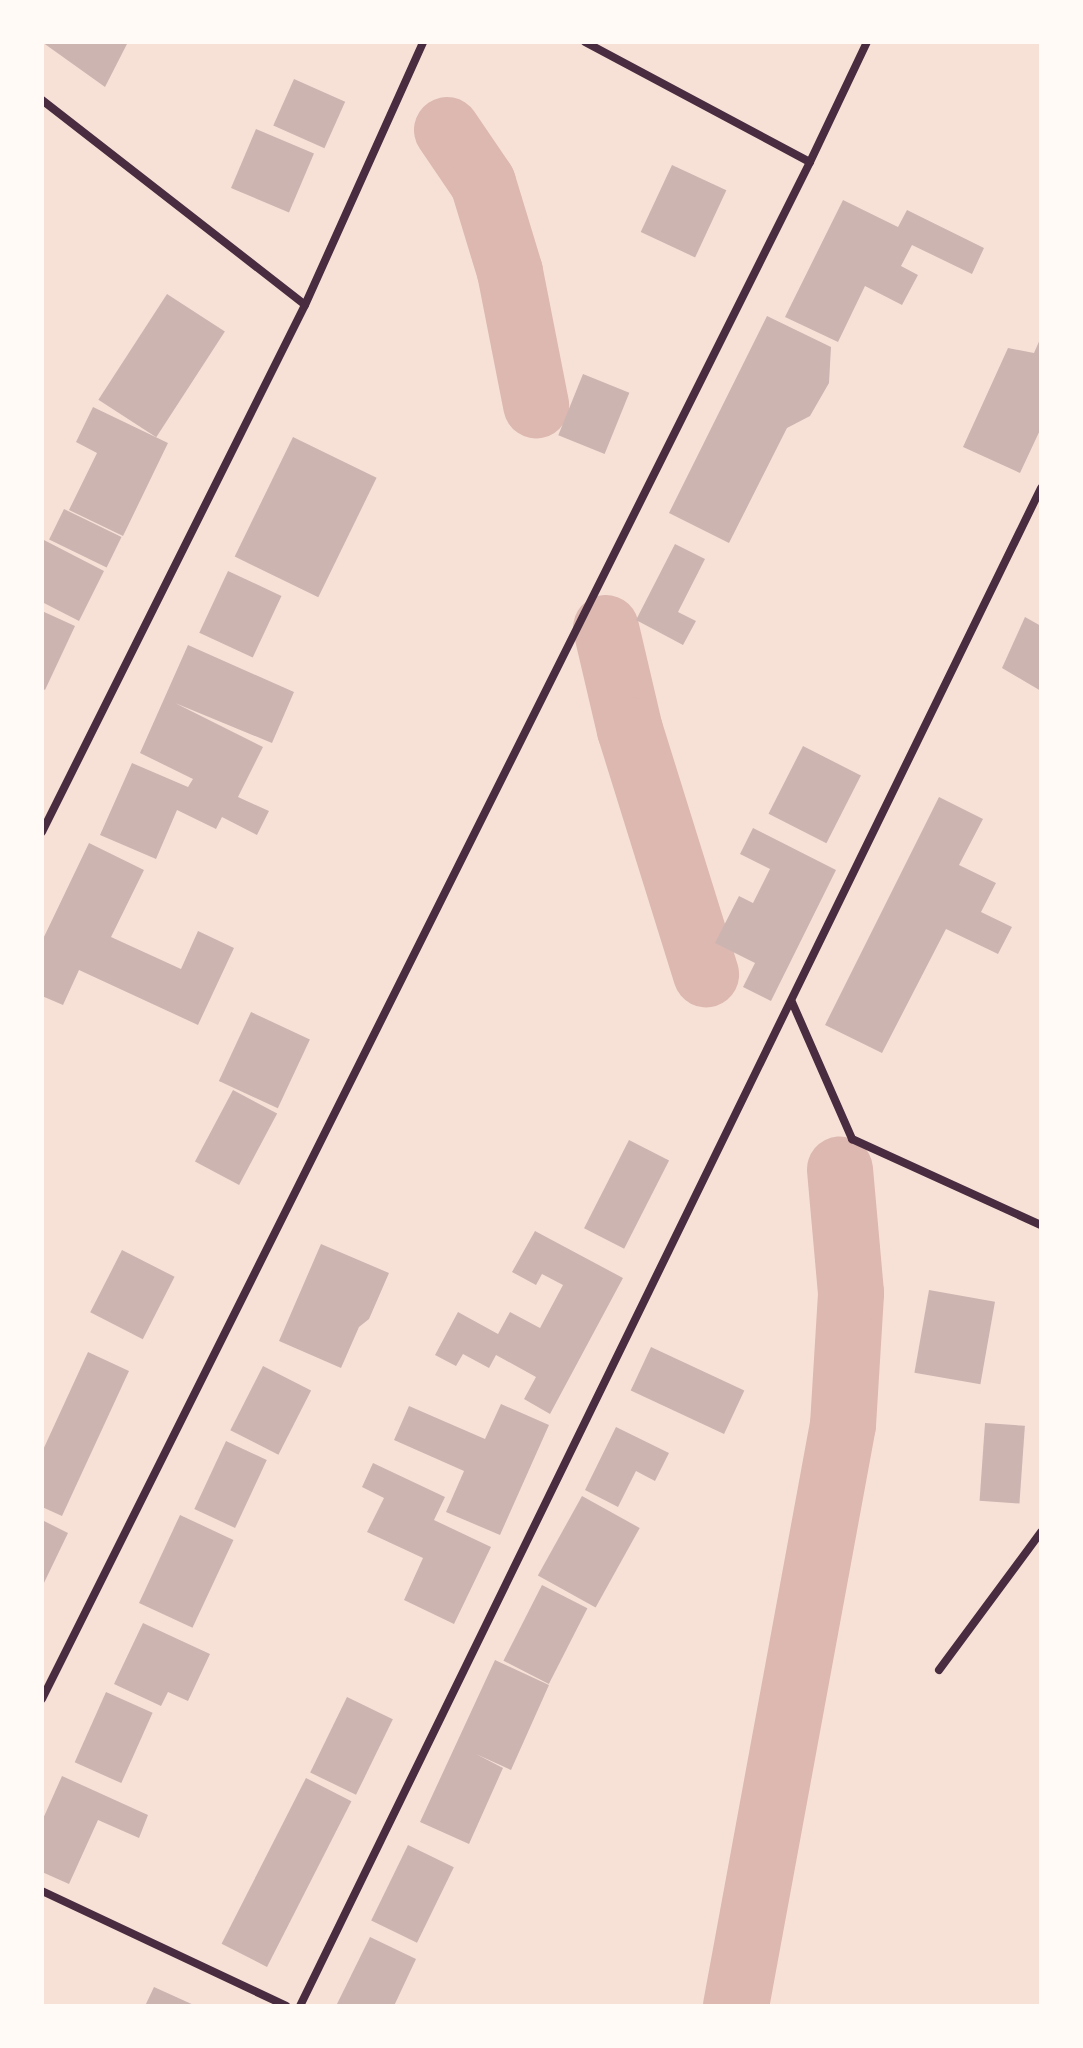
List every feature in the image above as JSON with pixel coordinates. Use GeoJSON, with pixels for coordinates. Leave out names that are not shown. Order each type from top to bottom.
{"type":"FeatureCollection","features":[{"type":"Feature","properties":{"kind":"street"},"geometry":{"type":"LineString","coordinates":[[42,832],[305,305],[423,42]]}},
{"type":"Feature","properties":{"kind":"street"},"geometry":{"type":"LineString","coordinates":[[585,42],[810,162]]}},
{"type":"Feature","properties":{"kind":"street"},"geometry":{"type":"LineString","coordinates":[[42,1699],[810,162],[867,42]]}},
{"type":"Feature","properties":{"kind":"street"},"geometry":{"type":"LineString","coordinates":[[42,100],[305,305]]}},
{"type":"Feature","properties":{"kind":"street"},"geometry":{"type":"LineString","coordinates":[[300,2006],[1041,488]]}},
{"type":"Feature","properties":{"kind":"street"},"geometry":{"type":"LineString","coordinates":[[792,1002],[852,1139],[1041,1225]]}},
{"type":"Feature","properties":{"kind":"street"},"geometry":{"type":"LineString","coordinates":[[939,1670],[1041,1532]]}},
{"type":"Feature","properties":{"kind":"street"},"geometry":{"type":"LineString","coordinates":[[42,1891],[286,2006]]}},
{"type":"Feature","properties":{"kind":"building"},"geometry":{"type":"Polygon","coordinates":[[[42,42],[128,42],[105,87],[42,42]]]}},
{"type":"Feature","properties":{"kind":"building"},"geometry":{"type":"Polygon","coordinates":[[[294,79],[345,102],[324,148],[273,126],[294,79]]]}},
{"type":"Feature","properties":{"kind":"building"},"geometry":{"type":"Polygon","coordinates":[[[256,129],[314,154],[289,213],[231,188],[256,129]]]}},
{"type":"Feature","properties":{"kind":"building"},"geometry":{"type":"Polygon","coordinates":[[[672,165],[726,190],[695,257],[641,232],[672,165]]]}},
{"type":"Feature","properties":{"kind":"building"},"geometry":{"type":"Polygon","coordinates":[[[843,200],[898,227],[907,210],[984,248],[972,274],[912,245],[901,266],[918,275],[902,305],[865,286],[838,342],[785,317],[843,200]]]}},
{"type":"Feature","properties":{"kind":"building"},"geometry":{"type":"Polygon","coordinates":[[[167,294],[225,332],[156,437],[98,400],[167,294]]]}},
{"type":"Feature","properties":{"kind":"building"},"geometry":{"type":"Polygon","coordinates":[[[767,316],[831,347],[829,383],[810,416],[787,428],[729,543],[669,513],[767,316]]]}},
{"type":"Feature","properties":{"kind":"building"},"geometry":{"type":"Polygon","coordinates":[[[1041,337],[1041,428],[1020,473],[963,447],[1008,348],[1034,353],[1041,337]]]}},
{"type":"Feature","properties":{"kind":"building"},"geometry":{"type":"Polygon","coordinates":[[[583,374],[629,393],[605,454],[558,435],[583,374]]]}},
{"type":"Feature","properties":{"kind":"building"},"geometry":{"type":"Polygon","coordinates":[[[93,407],[168,443],[123,536],[69,510],[97,453],[76,442],[93,407]]]}},
{"type":"Feature","properties":{"kind":"building"},"geometry":{"type":"Polygon","coordinates":[[[293,437],[377,478],[318,597],[235,557],[293,437]]]}},
{"type":"Feature","properties":{"kind":"building"},"geometry":{"type":"Polygon","coordinates":[[[64,509],[122,537],[107,568],[49,540],[64,509]]]}},
{"type":"Feature","properties":{"kind":"building"},"geometry":{"type":"Polygon","coordinates":[[[42,539],[104,571],[79,621],[42,602],[42,539]]]}},
{"type":"Feature","properties":{"kind":"building"},"geometry":{"type":"Polygon","coordinates":[[[675,544],[705,559],[678,612],[696,621],[683,645],[636,620],[675,544]]]}},
{"type":"Feature","properties":{"kind":"building"},"geometry":{"type":"Polygon","coordinates":[[[228,571],[281,596],[253,658],[199,633],[228,571]]]}},
{"type":"Feature","properties":{"kind":"building"},"geometry":{"type":"Polygon","coordinates":[[[42,611],[75,626],[45,690],[42,688],[42,611]]]}},
{"type":"Feature","properties":{"kind":"building"},"geometry":{"type":"Polygon","coordinates":[[[1025,617],[1041,626],[1041,691],[1002,668],[1025,617]]]}},
{"type":"Feature","properties":{"kind":"building"},"geometry":{"type":"Polygon","coordinates":[[[188,645],[294,692],[272,743],[175,703],[263,747],[238,797],[269,811],[257,835],[222,817],[216,829],[177,810],[156,859],[100,835],[132,763],[188,787],[193,779],[140,753],[188,645]]]}},
{"type":"Feature","properties":{"kind":"building"},"geometry":{"type":"Polygon","coordinates":[[[803,746],[861,776],[826,843],[768,814],[803,746]]]}},
{"type":"Feature","properties":{"kind":"building"},"geometry":{"type":"Polygon","coordinates":[[[939,797],[983,819],[959,865],[996,883],[981,912],[1012,927],[998,954],[946,929],[882,1053],[825,1025],[939,797]]]}},
{"type":"Feature","properties":{"kind":"building"},"geometry":{"type":"Polygon","coordinates":[[[753,828],[836,870],[771,1001],[743,987],[755,963],[715,943],[739,896],[753,903],[770,869],[740,854],[753,828]]]}},
{"type":"Feature","properties":{"kind":"building"},"geometry":{"type":"Polygon","coordinates":[[[89,843],[144,870],[111,937],[181,969],[198,931],[234,948],[198,1025],[79,970],[63,1005],[42,996],[42,941],[89,843]]]}},
{"type":"Feature","properties":{"kind":"building"},"geometry":{"type":"Polygon","coordinates":[[[251,1012],[310,1039],[278,1108],[219,1081],[251,1012]]]}},
{"type":"Feature","properties":{"kind":"building"},"geometry":{"type":"Polygon","coordinates":[[[233,1090],[277,1113],[239,1185],[195,1162],[233,1090]]]}},
{"type":"Feature","properties":{"kind":"building"},"geometry":{"type":"Polygon","coordinates":[[[629,1140],[669,1160],[624,1249],[584,1228],[629,1140]]]}},
{"type":"Feature","properties":{"kind":"building"},"geometry":{"type":"Polygon","coordinates":[[[535,1231],[623,1278],[550,1414],[524,1399],[536,1377],[496,1355],[489,1368],[463,1354],[456,1366],[435,1355],[458,1312],[498,1334],[510,1312],[540,1328],[563,1285],[542,1274],[536,1285],[512,1272],[535,1231]]]}},
{"type":"Feature","properties":{"kind":"building"},"geometry":{"type":"Polygon","coordinates":[[[321,1244],[389,1273],[369,1319],[359,1327],[341,1368],[279,1341],[321,1244]]]}},
{"type":"Feature","properties":{"kind":"building"},"geometry":{"type":"Polygon","coordinates":[[[122,1250],[175,1277],[143,1339],[90,1312],[122,1250]]]}},
{"type":"Feature","properties":{"kind":"building"},"geometry":{"type":"Polygon","coordinates":[[[929,1290],[995,1302],[980,1384],[914,1373],[929,1290]]]}},
{"type":"Feature","properties":{"kind":"building"},"geometry":{"type":"Polygon","coordinates":[[[651,1347],[744,1391],[724,1434],[631,1391],[651,1347]]]}},
{"type":"Feature","properties":{"kind":"building"},"geometry":{"type":"Polygon","coordinates":[[[88,1352],[129,1371],[62,1516],[42,1507],[42,1452],[88,1352]]]}},
{"type":"Feature","properties":{"kind":"building"},"geometry":{"type":"Polygon","coordinates":[[[263,1366],[311,1391],[278,1455],[230,1430],[263,1366]]]}},
{"type":"Feature","properties":{"kind":"building"},"geometry":{"type":"Polygon","coordinates":[[[501,1404],[549,1425],[500,1535],[446,1512],[464,1471],[394,1440],[409,1406],[485,1439],[501,1404]]]}},
{"type":"Feature","properties":{"kind":"building"},"geometry":{"type":"Polygon","coordinates":[[[985,1423],[1025,1426],[1019,1504],[980,1501],[985,1423]]]}},
{"type":"Feature","properties":{"kind":"building"},"geometry":{"type":"Polygon","coordinates":[[[616,1427],[669,1453],[655,1481],[636,1471],[618,1507],[585,1490],[616,1427]]]}},
{"type":"Feature","properties":{"kind":"building"},"geometry":{"type":"Polygon","coordinates":[[[226,1441],[267,1460],[235,1528],[194,1509],[226,1441]]]}},
{"type":"Feature","properties":{"kind":"building"},"geometry":{"type":"Polygon","coordinates":[[[373,1463],[445,1497],[434,1520],[491,1547],[454,1624],[404,1600],[423,1558],[367,1532],[384,1498],[362,1487],[373,1463]]]}},
{"type":"Feature","properties":{"kind":"building"},"geometry":{"type":"Polygon","coordinates":[[[582,1496],[640,1528],[596,1608],[538,1576],[582,1496]]]}},
{"type":"Feature","properties":{"kind":"building"},"geometry":{"type":"Polygon","coordinates":[[[180,1515],[233,1540],[192,1628],[139,1603],[180,1515]]]}},
{"type":"Feature","properties":{"kind":"building"},"geometry":{"type":"Polygon","coordinates":[[[42,1520],[68,1533],[42,1587],[42,1520]]]}},
{"type":"Feature","properties":{"kind":"building"},"geometry":{"type":"Polygon","coordinates":[[[542,1585],[587,1608],[549,1684],[503,1661],[542,1585]]]}},
{"type":"Feature","properties":{"kind":"building"},"geometry":{"type":"Polygon","coordinates":[[[143,1623],[210,1654],[188,1701],[168,1692],[161,1706],[114,1684],[143,1623]]]}},
{"type":"Feature","properties":{"kind":"building"},"geometry":{"type":"Polygon","coordinates":[[[495,1660],[549,1685],[511,1770],[476,1754],[503,1768],[469,1844],[420,1822],[495,1660]]]}},
{"type":"Feature","properties":{"kind":"building"},"geometry":{"type":"Polygon","coordinates":[[[106,1692],[153,1713],[121,1783],[75,1762],[106,1692]]]}},
{"type":"Feature","properties":{"kind":"building"},"geometry":{"type":"Polygon","coordinates":[[[347,1697],[393,1719],[356,1795],[310,1772],[347,1697]]]}},
{"type":"Feature","properties":{"kind":"building"},"geometry":{"type":"Polygon","coordinates":[[[62,1776],[148,1815],[139,1838],[98,1820],[69,1884],[42,1872],[42,1821],[62,1776]]]}},
{"type":"Feature","properties":{"kind":"building"},"geometry":{"type":"Polygon","coordinates":[[[306,1778],[351,1801],[267,1967],[222,1944],[306,1778]]]}},
{"type":"Feature","properties":{"kind":"building"},"geometry":{"type":"Polygon","coordinates":[[[408,1845],[454,1867],[417,1943],[371,1920],[408,1845]]]}},
{"type":"Feature","properties":{"kind":"building"},"geometry":{"type":"Polygon","coordinates":[[[370,1937],[416,1959],[394,2006],[336,2006],[370,1937]]]}},
{"type":"Feature","properties":{"kind":"building"},"geometry":{"type":"Polygon","coordinates":[[[154,1987],[196,2006],[145,2006],[154,1987]]]}},
{"type":"Feature","properties":{"kind":"waterway"},"geometry":{"type":"LineString","coordinates":[[447,130],[483,183],[510,272],[536,405]]}},
{"type":"Feature","properties":{"kind":"waterway"},"geometry":{"type":"LineString","coordinates":[[606,628],[630,730],[706,974]]}},
{"type":"Feature","properties":{"kind":"waterway"},"geometry":{"type":"LineString","coordinates":[[736,2006],[843,1425],[851,1293],[840,1169]]}}]}
